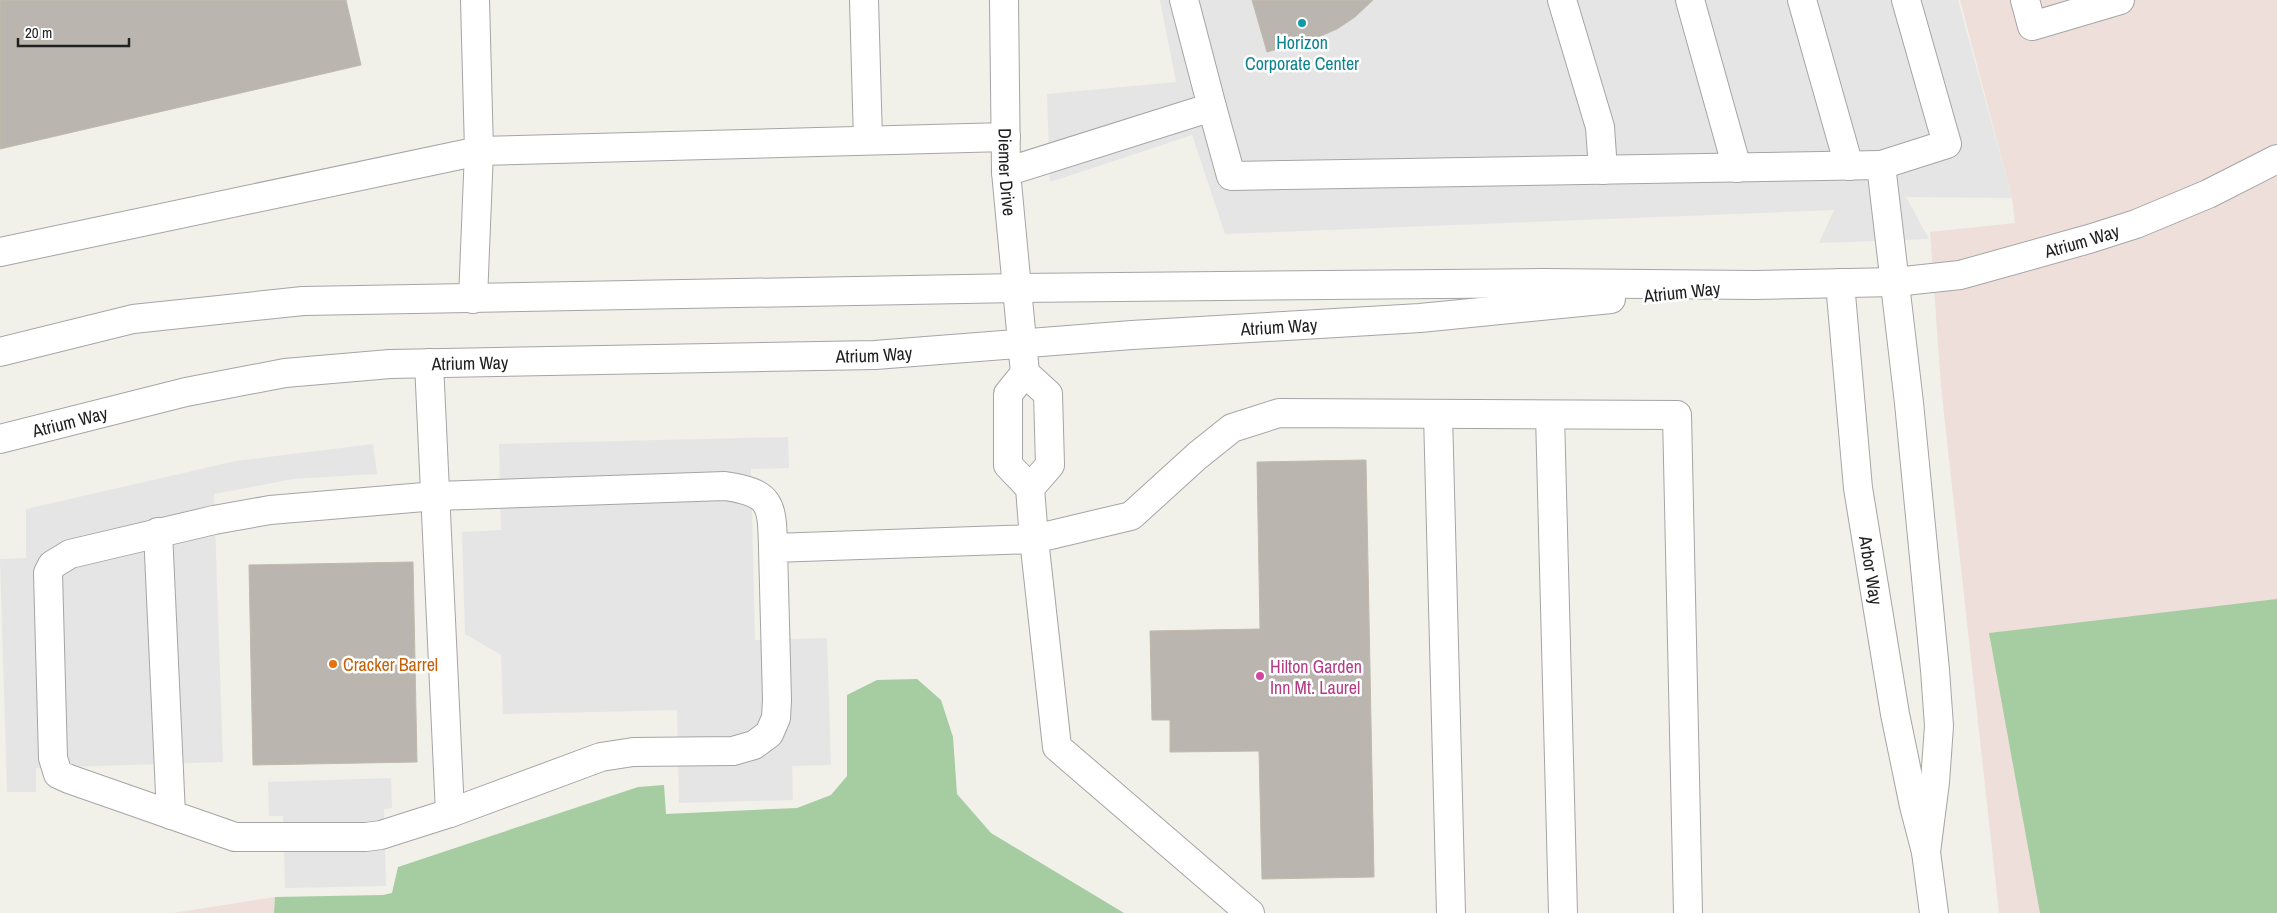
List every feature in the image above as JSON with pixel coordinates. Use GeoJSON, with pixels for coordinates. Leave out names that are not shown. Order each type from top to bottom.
{"type":"FeatureCollection","features":[{"type":"Feature","properties":{"kind":"street"},"geometry":{"type":"LineString","coordinates":[[473,299],[479,151],[475,0]]}},
{"type":"Feature","properties":{"kind":"street"},"geometry":{"type":"LineString","coordinates":[[864,0],[868,140]]}},
{"type":"Feature","properties":{"kind":"street","name":"Diemer Drive"},"geometry":{"type":"LineString","coordinates":[[1004,0],[1006,172],[1025,372]]}},
{"type":"Feature","properties":{"kind":"street"},"geometry":{"type":"LineString","coordinates":[[1184,0],[1231,176],[1881,165],[1947,144],[1906,0]]}},
{"type":"Feature","properties":{"kind":"street"},"geometry":{"type":"LineString","coordinates":[[1562,0],[1600,127],[1603,170]]}},
{"type":"Feature","properties":{"kind":"street"},"geometry":{"type":"LineString","coordinates":[[1690,0],[1738,168]]}},
{"type":"Feature","properties":{"kind":"street"},"geometry":{"type":"LineString","coordinates":[[1802,0],[1849,166]]}},
{"type":"Feature","properties":{"kind":"street"},"geometry":{"type":"LineString","coordinates":[[2026,0],[2032,26],[2120,0]]}},
{"type":"Feature","properties":{"kind":"street"},"geometry":{"type":"LineString","coordinates":[[1006,172],[1212,107]]}},
{"type":"Feature","properties":{"kind":"street"},"geometry":{"type":"LineString","coordinates":[[0,252],[479,151],[1006,137]]}},
{"type":"Feature","properties":{"kind":"street","name":"Atrium Way"},"geometry":{"type":"LineString","coordinates":[[0,352],[133,319],[303,301],[1018,288],[1542,283],[1754,286],[1895,282],[1960,275],[2113,232],[2208,194],[2277,159]]}},
{"type":"Feature","properties":{"kind":"street","name":"Arbor Way"},"geometry":{"type":"LineString","coordinates":[[1881,165],[1895,282],[1935,670],[1939,726],[1936,782],[1926,852]]}},
{"type":"Feature","properties":{"kind":"street","name":"Arbor Way"},"geometry":{"type":"LineString","coordinates":[[1840,283],[1858,488],[1895,714],[1914,806],[1926,852],[1934,913]]}},
{"type":"Feature","properties":{"kind":"street","name":"Atrium Way"},"geometry":{"type":"LineString","coordinates":[[0,439],[186,392],[285,373],[390,364],[875,355],[1132,335],[1420,318],[1754,286]]}},
{"type":"Feature","properties":{"kind":"street"},"geometry":{"type":"LineString","coordinates":[[430,363],[450,813]]}},
{"type":"Feature","properties":{"kind":"street"},"geometry":{"type":"LineString","coordinates":[[1030,488],[1050,465],[1048,394],[1025,372],[1008,394],[1008,465],[1030,488],[1057,747],[1250,913]]}},
{"type":"Feature","properties":{"kind":"street"},"geometry":{"type":"LineString","coordinates":[[773,548],[1034,539],[1131,516],[1197,456],[1232,428],[1279,413],[1677,415],[1688,913]]}},
{"type":"Feature","properties":{"kind":"street"},"geometry":{"type":"LineString","coordinates":[[1438,414],[1451,913]]}},
{"type":"Feature","properties":{"kind":"street"},"geometry":{"type":"LineString","coordinates":[[1550,414],[1563,913]]}},
{"type":"Feature","properties":{"kind":"street"},"geometry":{"type":"LineString","coordinates":[[725,486],[755,492],[766,501],[773,516],[777,700],[776,718],[769,734],[754,745],[733,751],[633,752],[601,757],[450,813],[381,835],[366,837],[235,837],[58,774],[53,758],[48,573],[52,565],[70,554],[158,532],[270,510],[436,496],[725,486]]}},
{"type":"Feature","properties":{"kind":"street"},"geometry":{"type":"LineString","coordinates":[[158,532],[171,815]]}},
{"type":"Feature","properties":{"kind":"shaded area"},"geometry":{"type":"Polygon","coordinates":[[[1160,0],[1958,0],[2012,198],[1906,197],[1929,239],[1819,243],[1834,210],[1225,234],[1192,135],[1050,182],[1047,94],[1176,82],[1160,0]]]}},
{"type":"Feature","properties":{"kind":"shaded area"},"geometry":{"type":"Polygon","coordinates":[[[1960,0],[2277,0],[2277,913],[1999,913],[1941,386],[1930,232],[2015,223],[2012,198],[1960,0]]]}},
{"type":"Feature","properties":{"kind":"shaded area"},"geometry":{"type":"Polygon","coordinates":[[[788,437],[789,468],[751,469],[755,640],[827,638],[831,765],[792,766],[793,800],[679,803],[677,710],[503,714],[501,655],[465,634],[462,532],[501,530],[499,444],[788,437]]]}},
{"type":"Feature","properties":{"kind":"shaded area"},"geometry":{"type":"Polygon","coordinates":[[[373,444],[377,474],[293,479],[214,494],[223,762],[36,768],[36,792],[7,792],[0,559],[26,558],[26,509],[236,461],[373,444]]]}},
{"type":"Feature","properties":{"kind":"shaded area"},"geometry":{"type":"Polygon","coordinates":[[[391,778],[392,808],[384,809],[386,886],[285,888],[283,816],[269,816],[268,782],[391,778]]]}},
{"type":"Feature","properties":{"kind":"shaded area"},"geometry":{"type":"Polygon","coordinates":[[[275,897],[274,913],[173,913],[275,897]]]}},
{"type":"Feature","properties":{"kind":"green space"},"geometry":{"type":"Polygon","coordinates":[[[2277,599],[2277,913],[2040,913],[1989,633],[2277,599]]]}},
{"type":"Feature","properties":{"kind":"green space"},"geometry":{"type":"Polygon","coordinates":[[[917,679],[941,700],[953,737],[957,794],[991,833],[1124,913],[274,913],[275,897],[383,895],[392,893],[398,867],[638,787],[664,785],[666,814],[797,808],[831,795],[847,776],[847,695],[877,680],[917,679]]]}},
{"type":"Feature","properties":{"kind":"building"},"geometry":{"type":"Polygon","coordinates":[[[0,0],[346,0],[361,65],[0,149],[0,0]]]}},
{"type":"Feature","properties":{"kind":"building","name":"Horizon Corporate Center"},"geometry":{"type":"Polygon","coordinates":[[[1252,0],[1373,0],[1355,17],[1337,29],[1316,38],[1267,52],[1252,0]]]}},
{"type":"Feature","properties":{"kind":"building","name":"Hilton Garden Inn Mt. Laurel"},"geometry":{"type":"Polygon","coordinates":[[[1366,460],[1374,877],[1262,879],[1259,751],[1170,752],[1170,720],[1152,720],[1150,631],[1260,629],[1257,462],[1366,460]]]}},
{"type":"Feature","properties":{"kind":"building","name":"Cracker Barrel"},"geometry":{"type":"Polygon","coordinates":[[[413,562],[417,762],[253,765],[249,565],[413,562]]]}},
{"type":"Feature","properties":{"kind":"place","name":"Horizon Corporate Center"},"geometry":{"type":"Point","coordinates":[1302,23]}},
{"type":"Feature","properties":{"kind":"place","name":"Cracker Barrel"},"geometry":{"type":"Point","coordinates":[333,664]}},
{"type":"Feature","properties":{"kind":"place","name":"Hilton Garden Inn Mt. Laurel"},"geometry":{"type":"Point","coordinates":[1260,676]}}]}
